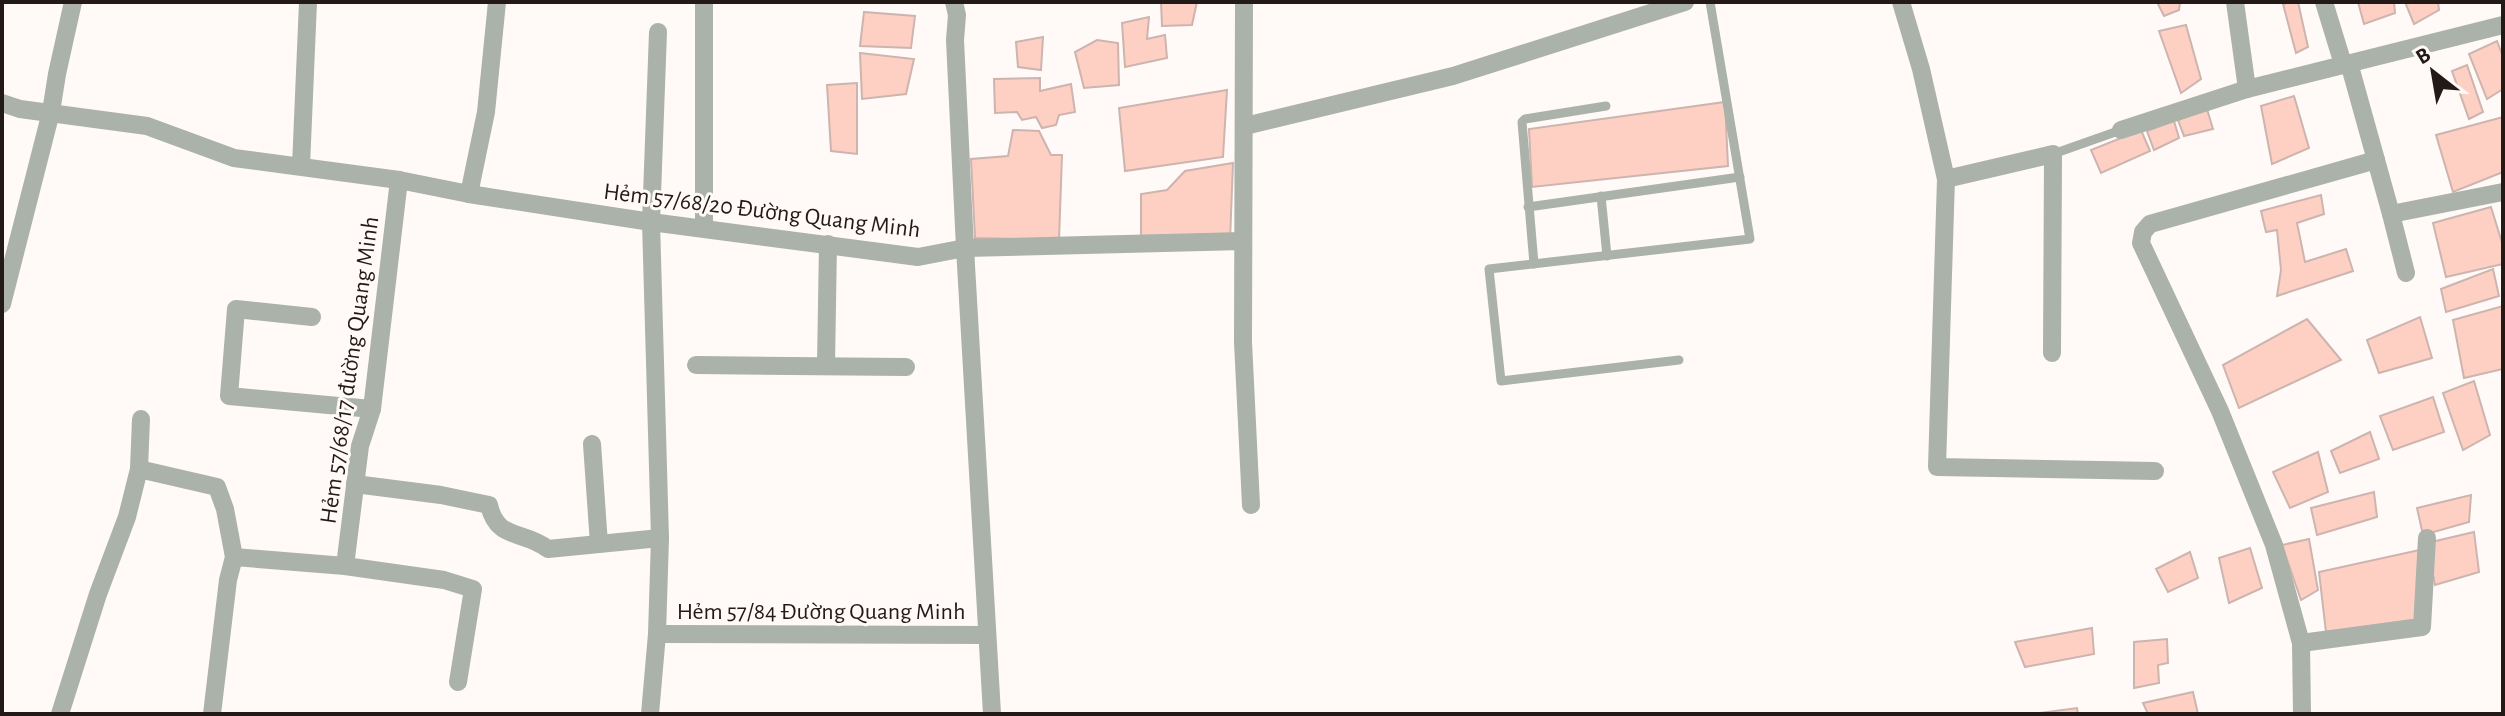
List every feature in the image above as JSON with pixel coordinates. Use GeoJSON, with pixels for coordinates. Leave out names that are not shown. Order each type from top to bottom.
{"type":"FeatureCollection","features":[{"type":"Feature","properties":{"kind":"street"},"geometry":{"type":"LineString","coordinates":[[2,304],[51,112],[73,2]]}},
{"type":"Feature","properties":{"kind":"street"},"geometry":{"type":"LineString","coordinates":[[301,166],[308,2]]}},
{"type":"Feature","properties":{"kind":"street"},"geometry":{"type":"LineString","coordinates":[[469,194],[486,112],[497,2]]}},
{"type":"Feature","properties":{"kind":"street"},"geometry":{"type":"LineString","coordinates":[[954,2],[992,714]]}},
{"type":"Feature","properties":{"kind":"street"},"geometry":{"type":"LineString","coordinates":[[1244,2],[1243,342],[1251,505]]}},
{"type":"Feature","properties":{"kind":"street"},"geometry":{"type":"LineString","coordinates":[[1245,126],[1453,76],[1685,2]]}},
{"type":"Feature","properties":{"kind":"street"},"geometry":{"type":"LineString","coordinates":[[1901,2],[1921,69],[1946,179],[1937,467],[2155,471]]}},
{"type":"Feature","properties":{"kind":"street"},"geometry":{"type":"LineString","coordinates":[[2235,2],[2247,89]]}},
{"type":"Feature","properties":{"kind":"street"},"geometry":{"type":"LineString","coordinates":[[2324,2],[2376,160],[2406,273]]}},
{"type":"Feature","properties":{"kind":"street"},"geometry":{"type":"LineString","coordinates":[[704,4],[704,228]]}},
{"type":"Feature","properties":{"kind":"street"},"geometry":{"type":"LineString","coordinates":[[2121,130],[2247,89],[2503,25]]}},
{"type":"Feature","properties":{"kind":"street"},"geometry":{"type":"LineString","coordinates":[[650,714],[657,634],[660,538],[651,222],[658,32]]}},
{"type":"Feature","properties":{"kind":"street","name":"Hẻm 57/68/20 Đường Quang Minh"},"geometry":{"type":"LineString","coordinates":[[2,103],[20,109],[147,126],[234,158],[399,180],[651,222],[918,257],[965,248],[1243,241]]}},
{"type":"Feature","properties":{"kind":"street"},"geometry":{"type":"LineString","coordinates":[[1946,179],[2053,154],[2052,353]]}},
{"type":"Feature","properties":{"kind":"street"},"geometry":{"type":"LineString","coordinates":[[2302,714],[2301,643],[2274,545],[2220,411],[2141,243],[2143,232],[2150,224],[2376,160]]}},
{"type":"Feature","properties":{"kind":"street","name":"Hẻm 57/68/17 đường Quang Minh"},"geometry":{"type":"LineString","coordinates":[[345,566],[360,446],[372,409],[399,180]]}},
{"type":"Feature","properties":{"kind":"street"},"geometry":{"type":"LineString","coordinates":[[2391,214],[2503,192]]}},
{"type":"Feature","properties":{"kind":"street"},"geometry":{"type":"LineString","coordinates":[[826,365],[828,244]]}},
{"type":"Feature","properties":{"kind":"street"},"geometry":{"type":"LineString","coordinates":[[312,317],[236,309],[229,396],[372,409]]}},
{"type":"Feature","properties":{"kind":"street"},"geometry":{"type":"LineString","coordinates":[[696,365],[906,367]]}},
{"type":"Feature","properties":{"kind":"street"},"geometry":{"type":"LineString","coordinates":[[60,714],[98,594],[127,517],[139,469],[141,419]]}},
{"type":"Feature","properties":{"kind":"street"},"geometry":{"type":"LineString","coordinates":[[592,444],[599,544]]}},
{"type":"Feature","properties":{"kind":"street"},"geometry":{"type":"LineString","coordinates":[[139,469],[217,487],[225,509],[234,557],[228,580],[212,714]]}},
{"type":"Feature","properties":{"kind":"street"},"geometry":{"type":"LineString","coordinates":[[355,484],[441,495],[489,505],[493,521],[510,534],[536,539],[548,549],[660,538]]}},
{"type":"Feature","properties":{"kind":"street"},"geometry":{"type":"LineString","coordinates":[[2301,643],[2422,627],[2427,538]]}},
{"type":"Feature","properties":{"kind":"street"},"geometry":{"type":"LineString","coordinates":[[234,557],[345,566],[444,580],[473,589],[458,682]]}},
{"type":"Feature","properties":{"kind":"street","name":"Hẻm 57/84 Đường Quang Minh"},"geometry":{"type":"LineString","coordinates":[[657,634],[986,635]]}},
{"type":"Feature","properties":{"kind":"lane"},"geometry":{"type":"LineString","coordinates":[[1679,360],[1501,381],[1489,269],[1750,239],[1710,2]]}},
{"type":"Feature","properties":{"kind":"lane"},"geometry":{"type":"LineString","coordinates":[[1534,264],[1523,121],[1606,106]]}},
{"type":"Feature","properties":{"kind":"lane"},"geometry":{"type":"LineString","coordinates":[[2053,154],[2121,130]]}},
{"type":"Feature","properties":{"kind":"lane"},"geometry":{"type":"LineString","coordinates":[[1528,207],[1740,177]]}},
{"type":"Feature","properties":{"kind":"lane"},"geometry":{"type":"LineString","coordinates":[[1601,196],[1607,256]]}},
{"type":"Feature","properties":{"kind":"building"},"geometry":{"type":"Polygon","coordinates":[[[1161,2],[1197,2],[1192,25],[1162,26],[1161,2]]]}},
{"type":"Feature","properties":{"kind":"building"},"geometry":{"type":"Polygon","coordinates":[[[2157,2],[2180,2],[2179,10],[2164,16],[2157,2]]]}},
{"type":"Feature","properties":{"kind":"building"},"geometry":{"type":"Polygon","coordinates":[[[2298,2],[2308,47],[2296,53],[2283,4],[2298,2]]]}},
{"type":"Feature","properties":{"kind":"building"},"geometry":{"type":"Polygon","coordinates":[[[2358,2],[2394,2],[2395,13],[2364,24],[2358,2]]]}},
{"type":"Feature","properties":{"kind":"building"},"geometry":{"type":"Polygon","coordinates":[[[2405,2],[2438,2],[2439,10],[2414,24],[2405,2]]]}},
{"type":"Feature","properties":{"kind":"building"},"geometry":{"type":"Polygon","coordinates":[[[864,12],[915,16],[911,48],[860,46],[864,12]]]}},
{"type":"Feature","properties":{"kind":"building"},"geometry":{"type":"Polygon","coordinates":[[[1149,17],[1147,39],[1165,35],[1167,58],[1125,67],[1122,23],[1149,17]]]}},
{"type":"Feature","properties":{"kind":"building"},"geometry":{"type":"Polygon","coordinates":[[[2186,25],[2201,79],[2181,93],[2159,31],[2186,25]]]}},
{"type":"Feature","properties":{"kind":"building"},"geometry":{"type":"Polygon","coordinates":[[[1043,37],[1041,70],[1018,67],[1016,42],[1043,37]]]}},
{"type":"Feature","properties":{"kind":"building"},"geometry":{"type":"Polygon","coordinates":[[[1097,40],[1118,43],[1119,85],[1084,88],[1075,52],[1097,40]]]}},
{"type":"Feature","properties":{"kind":"building"},"geometry":{"type":"Polygon","coordinates":[[[2497,41],[2503,57],[2503,89],[2487,99],[2469,54],[2497,41]]]}},
{"type":"Feature","properties":{"kind":"building"},"geometry":{"type":"Polygon","coordinates":[[[860,53],[914,59],[906,94],[862,99],[860,53]]]}},
{"type":"Feature","properties":{"kind":"building"},"geometry":{"type":"Polygon","coordinates":[[[2467,65],[2483,112],[2469,119],[2452,71],[2467,65]]]}},
{"type":"Feature","properties":{"kind":"building"},"geometry":{"type":"Polygon","coordinates":[[[1040,78],[1040,91],[1071,84],[1075,112],[1059,115],[1056,125],[1042,128],[1036,117],[1022,120],[1017,112],[995,113],[994,79],[1040,78]]]}},
{"type":"Feature","properties":{"kind":"building"},"geometry":{"type":"Polygon","coordinates":[[[857,83],[857,154],[831,151],[827,85],[857,83]]]}},
{"type":"Feature","properties":{"kind":"building"},"geometry":{"type":"Polygon","coordinates":[[[1227,90],[1223,157],[1125,171],[1119,108],[1227,90]]]}},
{"type":"Feature","properties":{"kind":"building"},"geometry":{"type":"Polygon","coordinates":[[[2294,96],[2309,148],[2272,164],[2261,106],[2294,96]]]}},
{"type":"Feature","properties":{"kind":"building"},"geometry":{"type":"Polygon","coordinates":[[[1725,102],[1728,166],[1532,187],[1529,129],[1725,102]]]}},
{"type":"Feature","properties":{"kind":"building"},"geometry":{"type":"Polygon","coordinates":[[[2207,109],[2213,129],[2184,136],[2178,120],[2207,109]]]}},
{"type":"Feature","properties":{"kind":"building"},"geometry":{"type":"Polygon","coordinates":[[[2503,117],[2503,172],[2453,192],[2436,135],[2503,117]]]}},
{"type":"Feature","properties":{"kind":"building"},"geometry":{"type":"Polygon","coordinates":[[[2174,121],[2179,138],[2154,150],[2147,131],[2174,121]]]}},
{"type":"Feature","properties":{"kind":"building"},"geometry":{"type":"Polygon","coordinates":[[[1013,130],[1039,131],[1051,155],[1062,155],[1059,240],[975,238],[971,159],[1008,156],[1013,130]]]}},
{"type":"Feature","properties":{"kind":"building"},"geometry":{"type":"Polygon","coordinates":[[[2141,130],[2150,151],[2101,173],[2091,150],[2141,130]]]}},
{"type":"Feature","properties":{"kind":"building"},"geometry":{"type":"Polygon","coordinates":[[[1233,163],[1230,241],[1141,246],[1141,194],[1167,190],[1185,171],[1233,163]]]}},
{"type":"Feature","properties":{"kind":"building"},"geometry":{"type":"Polygon","coordinates":[[[2321,195],[2324,214],[2297,223],[2305,262],[2346,249],[2353,271],[2277,296],[2281,270],[2277,230],[2266,232],[2261,211],[2321,195]]]}},
{"type":"Feature","properties":{"kind":"building"},"geometry":{"type":"Polygon","coordinates":[[[2491,207],[2503,246],[2503,264],[2446,277],[2433,223],[2491,207]]]}},
{"type":"Feature","properties":{"kind":"building"},"geometry":{"type":"Polygon","coordinates":[[[2493,269],[2499,296],[2446,312],[2441,289],[2493,269]]]}},
{"type":"Feature","properties":{"kind":"building"},"geometry":{"type":"Polygon","coordinates":[[[2503,306],[2503,369],[2464,378],[2453,320],[2503,306]]]}},
{"type":"Feature","properties":{"kind":"building"},"geometry":{"type":"Polygon","coordinates":[[[2420,317],[2432,358],[2379,373],[2367,340],[2420,317]]]}},
{"type":"Feature","properties":{"kind":"building"},"geometry":{"type":"Polygon","coordinates":[[[2307,319],[2341,360],[2239,408],[2223,365],[2307,319]]]}},
{"type":"Feature","properties":{"kind":"building"},"geometry":{"type":"Polygon","coordinates":[[[2474,381],[2490,435],[2463,450],[2443,393],[2474,381]]]}},
{"type":"Feature","properties":{"kind":"building"},"geometry":{"type":"Polygon","coordinates":[[[2433,397],[2444,432],[2393,450],[2380,416],[2433,397]]]}},
{"type":"Feature","properties":{"kind":"building"},"geometry":{"type":"Polygon","coordinates":[[[2370,432],[2379,459],[2340,473],[2331,451],[2370,432]]]}},
{"type":"Feature","properties":{"kind":"building"},"geometry":{"type":"Polygon","coordinates":[[[2318,452],[2328,492],[2290,508],[2273,472],[2318,452]]]}},
{"type":"Feature","properties":{"kind":"building"},"geometry":{"type":"Polygon","coordinates":[[[2374,492],[2377,517],[2317,535],[2311,508],[2374,492]]]}},
{"type":"Feature","properties":{"kind":"building"},"geometry":{"type":"Polygon","coordinates":[[[2471,495],[2469,522],[2423,535],[2417,508],[2471,495]]]}},
{"type":"Feature","properties":{"kind":"building"},"geometry":{"type":"Polygon","coordinates":[[[2474,532],[2479,572],[2435,585],[2427,543],[2474,532]]]}},
{"type":"Feature","properties":{"kind":"building"},"geometry":{"type":"Polygon","coordinates":[[[2309,539],[2318,590],[2301,600],[2282,545],[2309,539]]]}},
{"type":"Feature","properties":{"kind":"building"},"geometry":{"type":"Polygon","coordinates":[[[2250,548],[2262,588],[2229,603],[2219,558],[2250,548]]]}},
{"type":"Feature","properties":{"kind":"building"},"geometry":{"type":"Polygon","coordinates":[[[2424,549],[2419,619],[2326,632],[2319,572],[2424,549]]]}},
{"type":"Feature","properties":{"kind":"building"},"geometry":{"type":"Polygon","coordinates":[[[2190,552],[2198,578],[2168,592],[2156,569],[2190,552]]]}},
{"type":"Feature","properties":{"kind":"building"},"geometry":{"type":"Polygon","coordinates":[[[2092,628],[2094,654],[2025,667],[2015,642],[2092,628]]]}},
{"type":"Feature","properties":{"kind":"building"},"geometry":{"type":"Polygon","coordinates":[[[2167,639],[2168,663],[2158,665],[2159,683],[2134,688],[2134,642],[2167,639]]]}},
{"type":"Feature","properties":{"kind":"building"},"geometry":{"type":"Polygon","coordinates":[[[2193,692],[2198,714],[2148,714],[2143,703],[2193,692]]]}},
{"type":"Feature","properties":{"kind":"building"},"geometry":{"type":"Polygon","coordinates":[[[2077,708],[2078,714],[2032,714],[2077,708]]]}}]}
